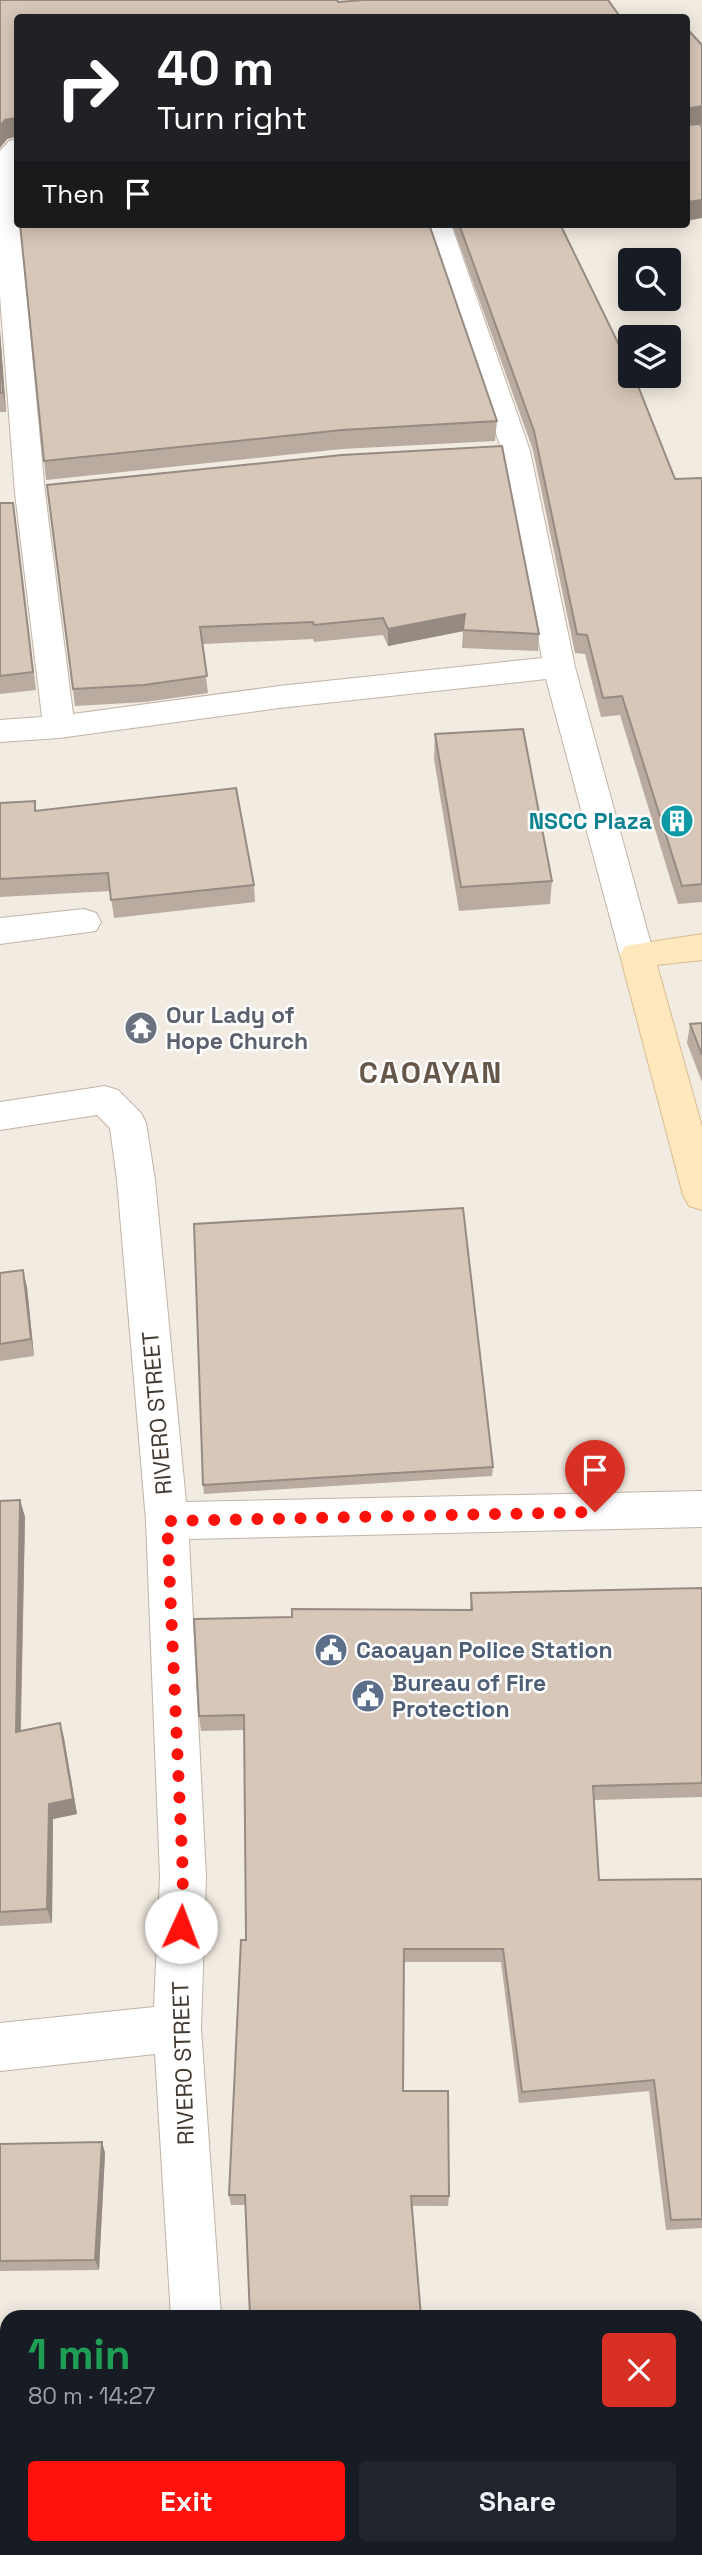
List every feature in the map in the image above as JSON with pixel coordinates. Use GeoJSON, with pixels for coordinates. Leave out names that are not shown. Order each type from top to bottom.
{"type":"FeatureCollection","features":[{"type":"Feature","properties":{"kind":"main road"},"geometry":{"type":"LineString","coordinates":[[702,947],[637,955],[702,1195]]}},
{"type":"Feature","properties":{"kind":"street"},"geometry":{"type":"LineString","coordinates":[[14,151],[5,161],[5,184],[44,491],[59,727]]}},
{"type":"Feature","properties":{"kind":"street"},"geometry":{"type":"LineString","coordinates":[[439,228],[637,955]]}},
{"type":"Feature","properties":{"kind":"street"},"geometry":{"type":"LineString","coordinates":[[0,731],[59,727],[279,697],[559,667]]}},
{"type":"Feature","properties":{"kind":"street"},"geometry":{"type":"LineString","coordinates":[[0,931],[84,922]]}},
{"type":"Feature","properties":{"kind":"street","name":"RIVERO STREET"},"geometry":{"type":"LineString","coordinates":[[0,1115],[105,1100],[128,1123],[136,1180],[167,1521],[183,1877],[177,2028],[196,2310]]}},
{"type":"Feature","properties":{"kind":"street"},"geometry":{"type":"LineString","coordinates":[[167,1521],[702,1509]]}},
{"type":"Feature","properties":{"kind":"street"},"geometry":{"type":"LineString","coordinates":[[0,2047],[177,2028]]}},
{"type":"Feature","properties":{"kind":"building"},"geometry":{"type":"Polygon","coordinates":[[[0,0],[608,0],[618,14],[14,14],[14,118],[5,120],[0,126],[0,0]]]}},
{"type":"Feature","properties":{"kind":"building"},"geometry":{"type":"Polygon","coordinates":[[[690,32],[702,45],[702,106],[690,108],[690,32]]]}},
{"type":"Feature","properties":{"kind":"building"},"geometry":{"type":"Polygon","coordinates":[[[700,124],[702,127],[702,200],[690,202],[690,125],[700,124]]]}},
{"type":"Feature","properties":{"kind":"building"},"geometry":{"type":"Polygon","coordinates":[[[20,228],[430,228],[497,421],[342,430],[44,461],[20,228]]]}},
{"type":"Feature","properties":{"kind":"building"},"geometry":{"type":"Polygon","coordinates":[[[460,228],[562,228],[618,343],[618,388],[639,388],[675,479],[702,478],[702,884],[682,886],[622,696],[603,698],[587,635],[577,634],[534,431],[460,228]]]}},
{"type":"Feature","properties":{"kind":"building"},"geometry":{"type":"Polygon","coordinates":[[[0,347],[3,392],[0,393],[0,347]]]}},
{"type":"Feature","properties":{"kind":"building"},"geometry":{"type":"Polygon","coordinates":[[[502,446],[539,634],[463,630],[465,614],[388,629],[383,618],[314,625],[313,622],[200,627],[207,676],[144,685],[73,689],[47,485],[342,455],[502,446]]]}},
{"type":"Feature","properties":{"kind":"building"},"geometry":{"type":"Polygon","coordinates":[[[0,503],[13,503],[33,672],[0,676],[0,503]]]}},
{"type":"Feature","properties":{"kind":"building"},"geometry":{"type":"Polygon","coordinates":[[[523,729],[552,881],[461,887],[435,734],[523,729]]]}},
{"type":"Feature","properties":{"kind":"building"},"geometry":{"type":"Polygon","coordinates":[[[236,788],[254,885],[111,900],[108,873],[0,879],[0,803],[35,801],[35,811],[236,788]]]}},
{"type":"Feature","properties":{"kind":"building"},"geometry":{"type":"Polygon","coordinates":[[[702,1023],[702,1055],[690,1024],[702,1023]]]}},
{"type":"Feature","properties":{"kind":"building"},"geometry":{"type":"Polygon","coordinates":[[[463,1208],[493,1467],[203,1485],[194,1224],[463,1208]]]}},
{"type":"Feature","properties":{"kind":"building"},"geometry":{"type":"Polygon","coordinates":[[[23,1270],[31,1339],[0,1344],[0,1273],[23,1270]]]}},
{"type":"Feature","properties":{"kind":"building"},"geometry":{"type":"Polygon","coordinates":[[[20,1500],[16,1732],[60,1723],[73,1799],[49,1804],[47,1909],[0,1912],[0,1501],[20,1500]]]}},
{"type":"Feature","properties":{"kind":"building"},"geometry":{"type":"Polygon","coordinates":[[[702,1588],[702,1783],[593,1786],[599,1880],[702,1879],[702,2219],[671,2220],[654,2080],[522,2092],[503,1949],[404,1949],[403,2091],[448,2091],[449,2196],[411,2196],[420,2310],[250,2310],[245,2195],[229,2195],[241,1940],[246,1940],[244,1715],[199,1716],[194,1619],[292,1617],[292,1609],[472,1610],[471,1593],[702,1588]]]}},
{"type":"Feature","properties":{"kind":"building"},"geometry":{"type":"Polygon","coordinates":[[[102,2142],[95,2260],[0,2261],[0,2144],[102,2142]]]}},
{"type":"Feature","properties":{"kind":"place","name":"NSCC Plaza"},"geometry":{"type":"Point","coordinates":[677,821]}},
{"type":"Feature","properties":{"kind":"place","name":"Our Lady of Hope Church"},"geometry":{"type":"Point","coordinates":[141,1028]}},
{"type":"Feature","properties":{"kind":"place","name":"Caoayan Police Station"},"geometry":{"type":"Point","coordinates":[331,1650]}},
{"type":"Feature","properties":{"kind":"place","name":"Bureau of Fire Protection"},"geometry":{"type":"Point","coordinates":[368,1696]}},
{"type":"Feature","properties":{"kind":"district","name":"CAOAYAN"},"geometry":{"type":"Point","coordinates":[431,1072]}},
{"type":"Feature","properties":{"kind":"route"},"geometry":{"type":"LineString","coordinates":[[181,1927],[183,1877],[167,1521],[595,1512]]}}]}
